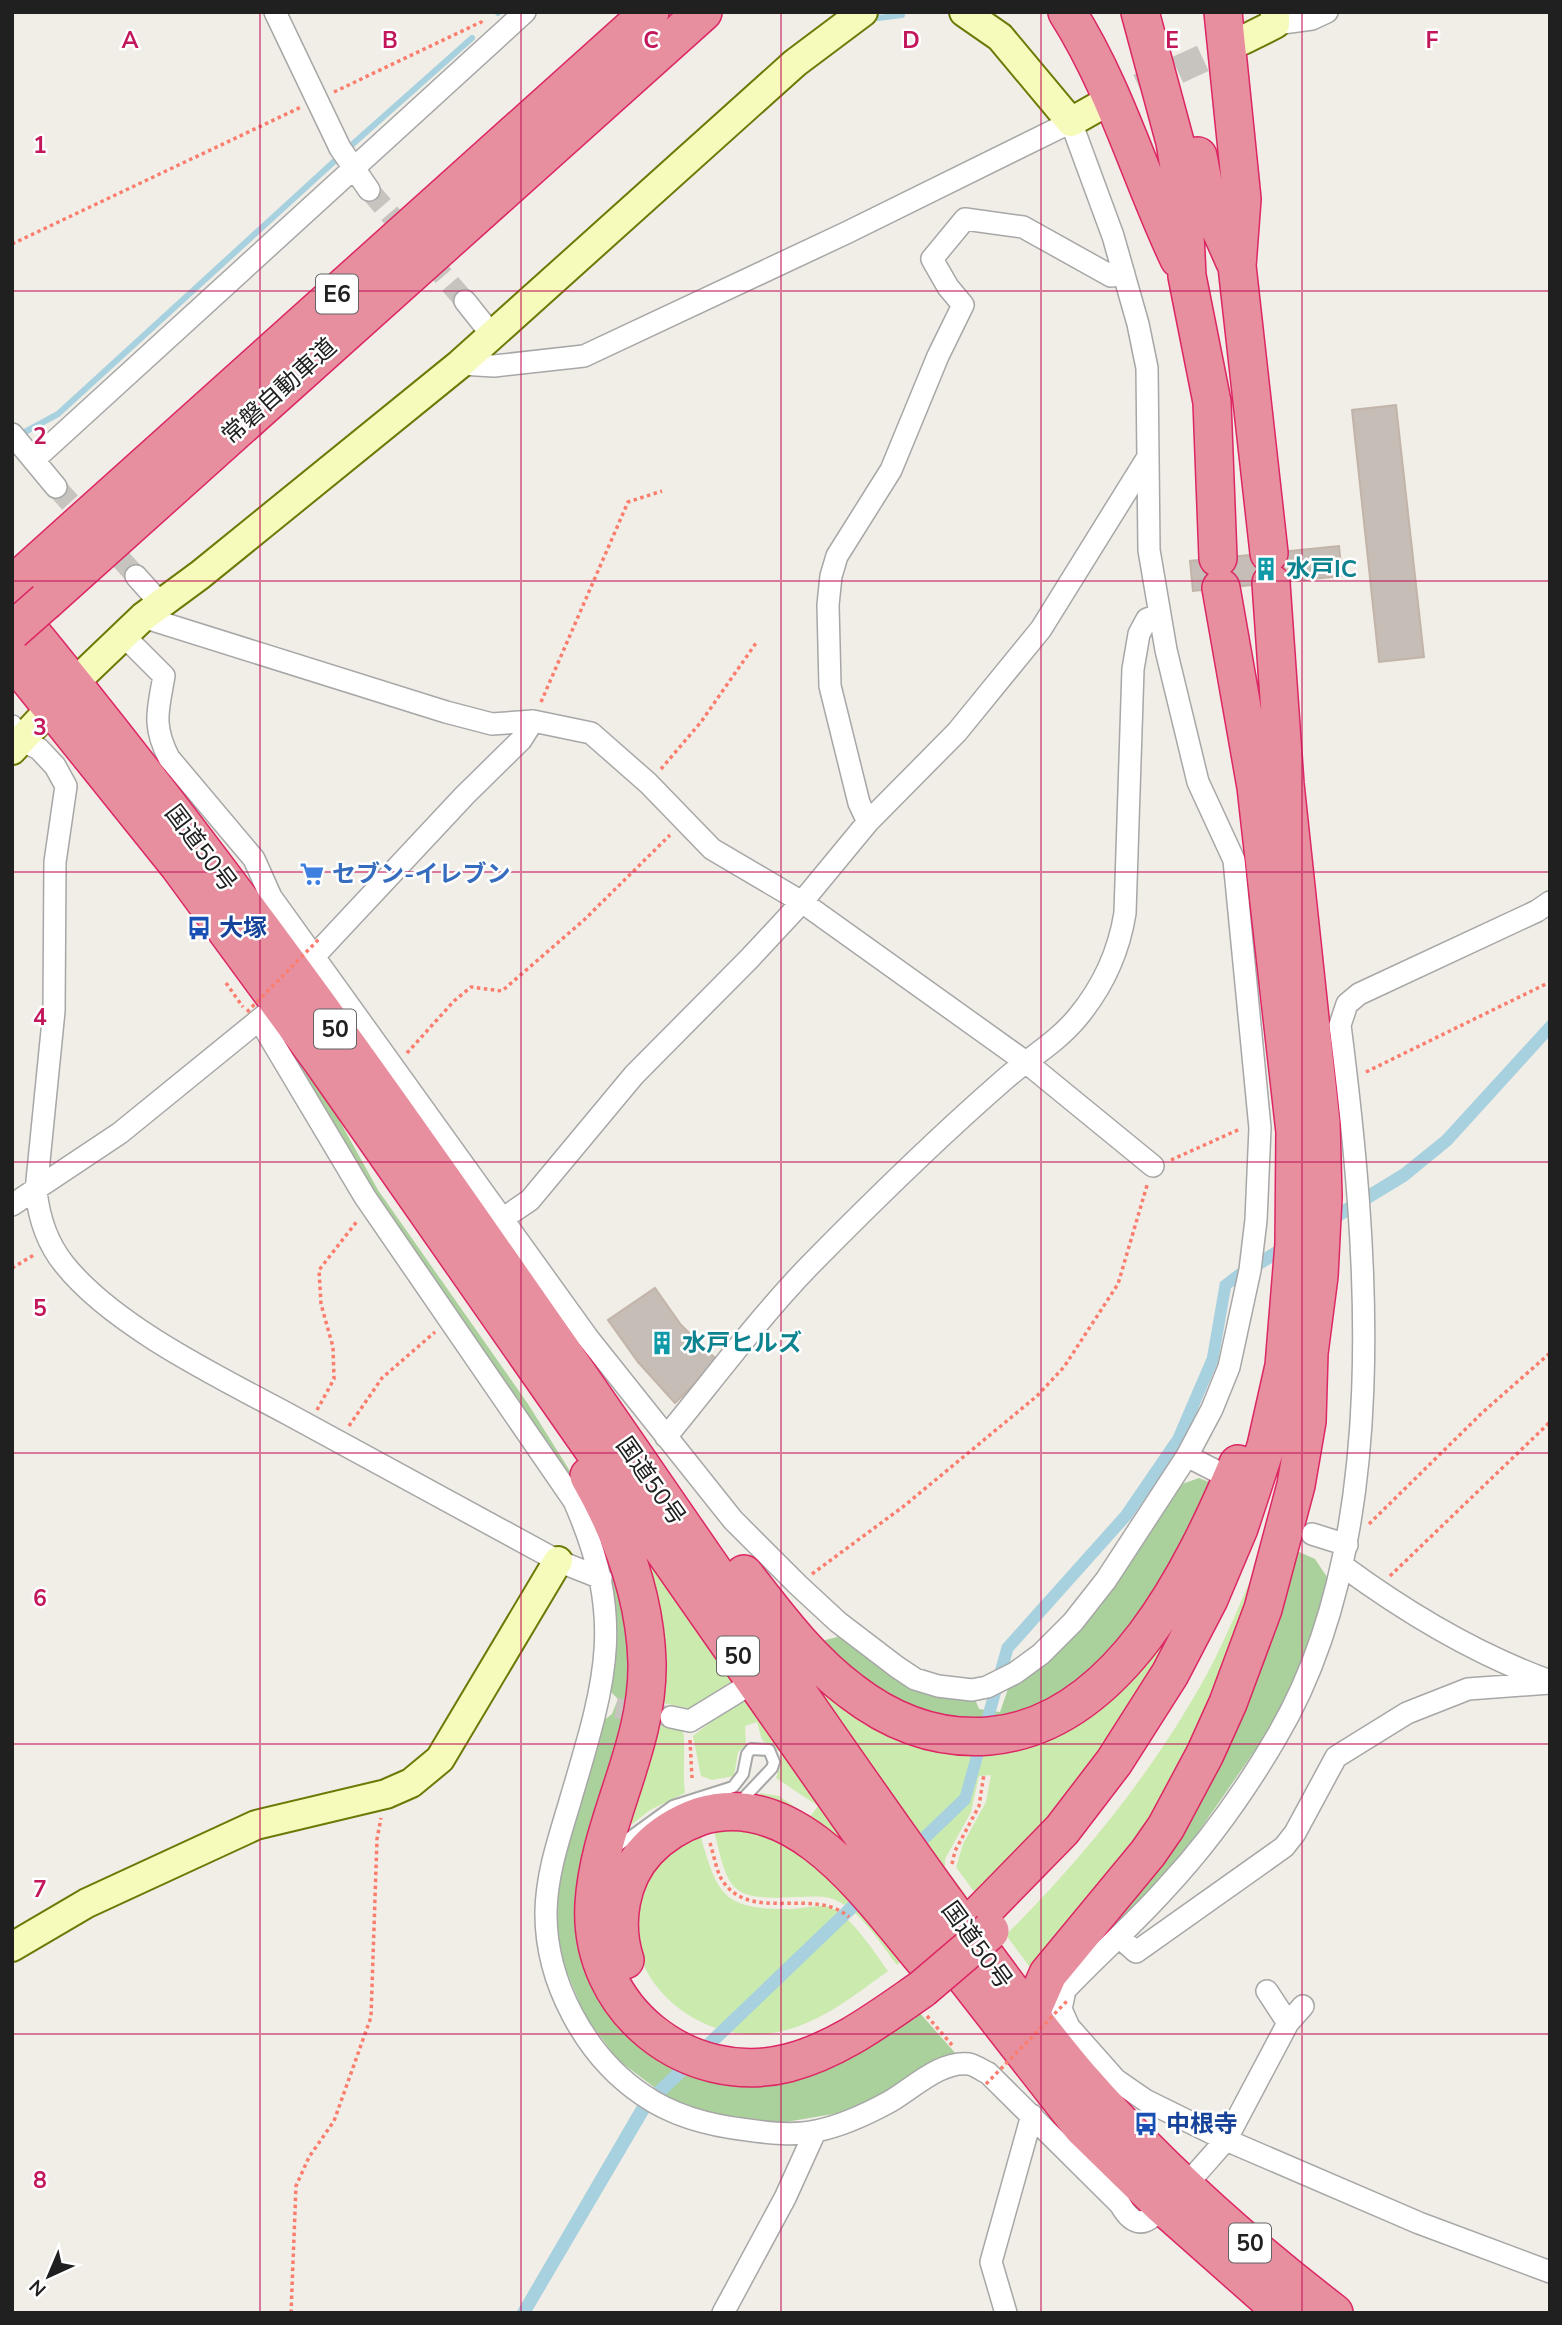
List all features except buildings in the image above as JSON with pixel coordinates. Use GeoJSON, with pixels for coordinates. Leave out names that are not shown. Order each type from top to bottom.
{"type":"FeatureCollection","features":[{"type":"Feature","properties":{"kind":"highway","name":"常磐自動車道"},"geometry":{"type":"LineString","coordinates":[[12,631],[23,592],[650,12]]}},
{"type":"Feature","properties":{"kind":"highway","name":"常磐自動車道"},"geometry":{"type":"LineString","coordinates":[[23,592],[353,325],[703,12]]}},
{"type":"Feature","properties":{"kind":"highway"},"geometry":{"type":"LineString","coordinates":[[353,325],[727,12]]}},
{"type":"Feature","properties":{"kind":"highway"},"geometry":{"type":"LineString","coordinates":[[1067,12],[1097,62],[1118,108],[1157,211],[1187,276]]}},
{"type":"Feature","properties":{"kind":"highway"},"geometry":{"type":"LineString","coordinates":[[404,1177],[444,1262],[562,1431],[591,1481],[611,1518],[634,1581],[647,1662],[643,1710],[635,1750],[602,1859],[594,1905],[604,1971],[624,2007],[657,2039],[678,2051],[718,2065],[740,2068],[787,2063],[842,2041],[918,1990],[984,1923],[1062,1830],[1114,1762],[1191,1635],[1225,1564],[1266,1446],[1284,1366],[1286,1315],[1294,1244],[1295,1132],[1256,787],[1220,573],[1212,402],[1187,276],[1183,192],[1175,142],[1140,12]]}},
{"type":"Feature","properties":{"kind":"highway"},"geometry":{"type":"LineString","coordinates":[[1163,12],[1206,197],[1237,266]]}},
{"type":"Feature","properties":{"kind":"highway"},"geometry":{"type":"LineString","coordinates":[[1030,2015],[1048,1974],[1125,1884],[1166,1828],[1228,1703],[1263,1609],[1296,1485],[1307,1421],[1309,1353],[1322,1223],[1321,1122],[1285,784],[1270,568],[1237,266],[1242,198],[1233,26]]}},
{"type":"Feature","properties":{"kind":"highway","name":"国道50号"},"geometry":{"type":"LineString","coordinates":[[23,592],[63,695],[178,866],[286,984],[491,1227],[583,1384],[904,1845],[1030,2015],[1174,2196],[1284,2313]]}},
{"type":"Feature","properties":{"kind":"highway","name":"国道50号"},"geometry":{"type":"LineString","coordinates":[[12,658],[63,695]]}},
{"type":"Feature","properties":{"kind":"highway","name":"国道50号"},"geometry":{"type":"LineString","coordinates":[[286,984],[404,1177],[930,1932],[1082,2127],[1334,2313]]}},
{"type":"Feature","properties":{"kind":"highway"},"geometry":{"type":"LineString","coordinates":[[583,1384],[789,1629],[849,1690],[888,1715],[933,1732],[958,1736],[1004,1734],[1044,1721],[1079,1703],[1116,1669],[1145,1636],[1174,1592],[1222,1502],[1262,1401],[1286,1315]]}},
{"type":"Feature","properties":{"kind":"highway"},"geometry":{"type":"LineString","coordinates":[[984,1923],[1046,1876],[1099,1816],[1148,1746],[1197,1665],[1218,1623],[1262,1514],[1309,1353]]}},
{"type":"Feature","properties":{"kind":"highway"},"geometry":{"type":"LineString","coordinates":[[918,1990],[837,2020],[813,2033],[775,2044],[721,2043],[684,2029],[666,2017],[640,1990],[624,1958],[619,1924],[626,1886],[636,1864],[666,1834],[692,1819],[719,1821],[750,1813],[783,1823],[802,1833],[838,1863],[1007,2056],[1082,2127]]}},
{"type":"Feature","properties":{"kind":"street"},"geometry":{"type":"LineString","coordinates":[[275,12],[352,170],[369,190]]}},
{"type":"Feature","properties":{"kind":"street"},"geometry":{"type":"LineString","coordinates":[[34,460],[524,12]]}},
{"type":"Feature","properties":{"kind":"street"},"geometry":{"type":"LineString","coordinates":[[601,1578],[558,1561],[187,1359],[135,1325],[65,1266],[51,1246],[39,1214],[36,1191],[54,1011],[55,862],[66,786],[55,766],[39,749],[16,739],[143,619],[460,364],[795,63],[863,12]]}},
{"type":"Feature","properties":{"kind":"street"},"geometry":{"type":"LineString","coordinates":[[286,984],[393,1068],[491,1227],[588,1338],[733,1520],[838,1622],[915,1679],[953,1689],[987,1687],[1015,1674],[1073,1622],[1106,1580],[1187,1456],[1212,1409],[1229,1367],[1255,1232],[1260,1128],[1234,860],[1198,782],[1160,615],[1149,550],[1147,368],[1124,274],[1070,122],[1000,37],[964,12]]}},
{"type":"Feature","properties":{"kind":"street"},"geometry":{"type":"LineString","coordinates":[[1233,26],[1275,18],[1312,19],[1327,12]]}},
{"type":"Feature","properties":{"kind":"street"},"geometry":{"type":"LineString","coordinates":[[460,364],[494,366],[584,356],[846,233],[1101,105]]}},
{"type":"Feature","properties":{"kind":"street"},"geometry":{"type":"LineString","coordinates":[[868,822],[859,803],[830,686],[828,606],[831,576],[837,556],[905,441],[938,356],[963,305],[948,287],[932,259],[965,219],[1023,227],[1111,276],[1124,274]]}},
{"type":"Feature","properties":{"kind":"street"},"geometry":{"type":"LineString","coordinates":[[465,301],[492,335]]}},
{"type":"Feature","properties":{"kind":"street"},"geometry":{"type":"LineString","coordinates":[[12,434],[55,487]]}},
{"type":"Feature","properties":{"kind":"street"},"geometry":{"type":"LineString","coordinates":[[491,1227],[530,1200],[634,1075],[802,902],[868,822],[957,732],[1041,628],[1146,460]]}},
{"type":"Feature","properties":{"kind":"street"},"geometry":{"type":"LineString","coordinates":[[136,576],[143,619],[164,676],[156,722],[169,758],[254,859],[271,897],[286,984],[370,1205],[574,1501],[594,1547],[601,1578],[607,1637],[607,1706],[549,1871],[548,1940],[550,1961],[559,1989],[591,2043],[609,2065],[642,2095],[662,2106],[694,2119],[736,2129],[773,2133],[815,2132],[888,2103],[942,2069],[969,2064],[988,2073],[1130,2218],[1143,2222],[1174,2196],[1226,2140],[1288,2023],[1303,2006]]}},
{"type":"Feature","properties":{"kind":"street"},"geometry":{"type":"LineString","coordinates":[[666,1437],[806,1269],[1006,1078],[1027,1063],[1078,1017],[1112,961],[1122,935],[1125,913],[1133,669],[1139,634],[1147,618],[1160,615]]}},
{"type":"Feature","properties":{"kind":"street"},"geometry":{"type":"LineString","coordinates":[[143,619],[492,724],[533,721],[591,733],[648,783],[712,849],[802,902],[1027,1063],[1153,1166]]}},
{"type":"Feature","properties":{"kind":"street"},"geometry":{"type":"LineString","coordinates":[[12,1205],[120,1133],[286,984],[465,795],[521,740],[533,721]]}},
{"type":"Feature","properties":{"kind":"street"},"geometry":{"type":"LineString","coordinates":[[1550,902],[1538,911],[1359,993],[1347,1004],[1340,1025],[1358,1175],[1364,1368],[1343,1566],[1307,1677],[1277,1738],[1222,1822],[1167,1887],[1065,1990],[1061,2009],[1069,2027],[1116,2080],[1145,2100],[1226,2140],[1419,2223],[1550,2272]]}},
{"type":"Feature","properties":{"kind":"street"},"geometry":{"type":"LineString","coordinates":[[1187,1456],[1216,1471]]}},
{"type":"Feature","properties":{"kind":"street"},"geometry":{"type":"LineString","coordinates":[[1312,1534],[1347,1545]]}},
{"type":"Feature","properties":{"kind":"street"},"geometry":{"type":"LineString","coordinates":[[12,1947],[88,1903],[256,1825],[386,1794],[411,1783],[440,1759],[558,1561]]}},
{"type":"Feature","properties":{"kind":"street"},"geometry":{"type":"LineString","coordinates":[[1343,1566],[1375,1590],[1499,1662],[1550,1682]]}},
{"type":"Feature","properties":{"kind":"street"},"geometry":{"type":"LineString","coordinates":[[814,1639],[838,1622]]}},
{"type":"Feature","properties":{"kind":"street"},"geometry":{"type":"LineString","coordinates":[[1119,1937],[1136,1952],[1284,1847],[1296,1833],[1336,1757],[1407,1713],[1468,1689],[1550,1682]]}},
{"type":"Feature","properties":{"kind":"street"},"geometry":{"type":"LineString","coordinates":[[681,1719],[739,1690]]}},
{"type":"Feature","properties":{"kind":"street"},"geometry":{"type":"LineString","coordinates":[[1267,1991],[1288,2023]]}},
{"type":"Feature","properties":{"kind":"street"},"geometry":{"type":"LineString","coordinates":[[1006,2313],[991,2262],[1032,2115]]}},
{"type":"Feature","properties":{"kind":"street"},"geometry":{"type":"LineString","coordinates":[[723,2313],[785,2198],[815,2132]]}},
{"type":"Feature","properties":{"kind":"lane"},"geometry":{"type":"LineString","coordinates":[[602,1859],[666,1809],[733,1787],[743,1774],[747,1754],[751,1749],[769,1750],[774,1762],[772,1768],[719,1821]]}},
{"type":"Feature","properties":{"kind":"path"},"geometry":{"type":"LineString","coordinates":[[12,244],[481,22],[494,40]]}},
{"type":"Feature","properties":{"kind":"path"},"geometry":{"type":"LineString","coordinates":[[533,721],[628,502],[662,491]]}},
{"type":"Feature","properties":{"kind":"path"},"geometry":{"type":"LineString","coordinates":[[648,783],[701,722],[756,643]]}},
{"type":"Feature","properties":{"kind":"path"},"geometry":{"type":"LineString","coordinates":[[393,1068],[454,1001],[471,987],[502,990],[584,920],[684,821]]}},
{"type":"Feature","properties":{"kind":"path"},"geometry":{"type":"LineString","coordinates":[[1347,1081],[1550,982]]}},
{"type":"Feature","properties":{"kind":"path"},"geometry":{"type":"LineString","coordinates":[[798,1585],[904,1506],[1037,1396],[1064,1367],[1118,1284],[1153,1166],[1189,1154],[1241,1128],[1260,1128]]}},
{"type":"Feature","properties":{"kind":"path"},"geometry":{"type":"LineString","coordinates":[[309,1425],[334,1379],[334,1347],[321,1304],[319,1270],[370,1205]]}},
{"type":"Feature","properties":{"kind":"path"},"geometry":{"type":"LineString","coordinates":[[12,1268],[51,1246]]}},
{"type":"Feature","properties":{"kind":"path"},"geometry":{"type":"LineString","coordinates":[[339,1442],[382,1378],[450,1319]]}},
{"type":"Feature","properties":{"kind":"path"},"geometry":{"type":"LineString","coordinates":[[1347,1545],[1483,1412],[1550,1353]]}},
{"type":"Feature","properties":{"kind":"path"},"geometry":{"type":"LineString","coordinates":[[1375,1590],[1550,1422]]}},
{"type":"Feature","properties":{"kind":"path"},"geometry":{"type":"LineString","coordinates":[[681,1719],[692,1778]]}},
{"type":"Feature","properties":{"kind":"path"},"geometry":{"type":"LineString","coordinates":[[291,2313],[296,2186],[309,2157],[334,2121],[371,2017],[377,1839],[386,1794]]}},
{"type":"Feature","properties":{"kind":"path"},"geometry":{"type":"LineString","coordinates":[[719,1821],[720,1877],[728,1889],[741,1898],[761,1902],[827,1903],[855,1922]]}},
{"type":"Feature","properties":{"kind":"path"},"geometry":{"type":"LineString","coordinates":[[918,1990],[969,2064]]}},
{"type":"Feature","properties":{"kind":"path"},"geometry":{"type":"LineString","coordinates":[[986,2084],[1068,2000]]}},
{"type":"Feature","properties":{"kind":"green space"},"geometry":{"type":"Polygon","coordinates":[[[280,1028],[313,1073],[378,1190],[528,1404],[590,1503],[615,1557],[636,1667],[588,1956],[707,2075],[918,2011],[956,2054],[851,2111],[774,2124],[705,2113],[670,2099],[618,2060],[585,2016],[554,1941],[556,1883],[603,1721],[612,1714],[618,1699],[609,1690],[615,1631],[612,1591],[604,1553],[598,1534],[375,1199],[307,1079],[275,1031],[280,1028]]]}},
{"type":"Feature","properties":{"kind":"green space"},"geometry":{"type":"Polygon","coordinates":[[[1199,1478],[1221,1487],[1125,1644],[1055,1703],[968,1727],[879,1694],[818,1642],[841,1636],[975,1699],[979,1709],[1000,1712],[1008,1689],[1052,1654],[1073,1629],[1167,1498],[1182,1484],[1199,1478]]]}},
{"type":"Feature","properties":{"kind":"green space"},"geometry":{"type":"Polygon","coordinates":[[[623,1516],[736,1682],[697,1710],[658,1702],[623,1516]]]}},
{"type":"Feature","properties":{"kind":"green space"},"geometry":{"type":"Polygon","coordinates":[[[1297,1551],[1315,1559],[1331,1583],[1285,1707],[1165,1880],[1128,1921],[1077,1959],[1297,1551]]]}},
{"type":"Feature","properties":{"kind":"green space"},"geometry":{"type":"Polygon","coordinates":[[[1263,1552],[1234,1650],[1157,1818],[1079,1916],[1043,1951],[1032,1970],[1006,1935],[1090,1844],[1164,1745],[1215,1659],[1263,1552]]]}},
{"type":"Feature","properties":{"kind":"green space"},"geometry":{"type":"Polygon","coordinates":[[[1201,1587],[1104,1755],[978,1897],[956,1867],[963,1844],[986,1802],[991,1775],[979,1776],[971,1812],[945,1859],[945,1867],[970,1901],[966,1905],[818,1694],[802,1661],[956,1747],[1201,1587]]]}},
{"type":"Feature","properties":{"kind":"green space"},"geometry":{"type":"Polygon","coordinates":[[[745,1695],[855,1852],[752,1804],[761,1793],[779,1796],[810,1817],[818,1806],[776,1778],[781,1765],[780,1752],[762,1740],[757,1722],[745,1726],[746,1745],[738,1752],[734,1776],[712,1780],[701,1776],[693,1736],[745,1695]]]}},
{"type":"Feature","properties":{"kind":"green space"},"geometry":{"type":"Polygon","coordinates":[[[655,1718],[683,1730],[685,1793],[650,1810],[621,1833],[655,1718]]]}},
{"type":"Feature","properties":{"kind":"green space"},"geometry":{"type":"Polygon","coordinates":[[[713,1827],[764,1831],[818,1861],[905,1957],[897,1965],[861,1918],[833,1899],[814,1896],[756,1896],[743,1893],[734,1887],[723,1865],[713,1827]]]}},
{"type":"Feature","properties":{"kind":"green space"},"geometry":{"type":"Polygon","coordinates":[[[700,1834],[712,1872],[726,1895],[737,1902],[768,1909],[829,1907],[845,1917],[888,1971],[819,2017],[772,2033],[742,2034],[713,2027],[686,2013],[664,1994],[647,1971],[637,1945],[635,1916],[644,1886],[658,1858],[700,1834]]]}},
{"type":"Feature","properties":{"kind":"water"},"geometry":{"type":"Polygon","coordinates":[[[1550,1018],[1550,1036],[1451,1145],[1407,1181],[1231,1288],[1218,1362],[1184,1442],[1131,1519],[1013,1651],[970,1803],[651,2109],[531,2313],[516,2313],[639,2102],[960,1795],[1002,1645],[1121,1512],[1173,1436],[1207,1357],[1220,1282],[1401,1169],[1442,1136],[1550,1018]]]}},
{"type":"Feature","properties":{"kind":"waterway"},"geometry":{"type":"LineString","coordinates":[[878,18],[902,15]]}},
{"type":"Feature","properties":{"kind":"waterway"},"geometry":{"type":"LineString","coordinates":[[346,150],[472,38]]}},
{"type":"Feature","properties":{"kind":"waterway"},"geometry":{"type":"LineString","coordinates":[[23,433],[58,414],[339,157]]}},
{"type":"Feature","properties":{"kind":"tunnel"},"geometry":{"type":"LineString","coordinates":[[1101,105],[1243,40]]}},
{"type":"Feature","properties":{"kind":"tunnel"},"geometry":{"type":"LineString","coordinates":[[369,190],[465,301]]}},
{"type":"Feature","properties":{"kind":"tunnel"},"geometry":{"type":"LineString","coordinates":[[56,487],[136,576]]}},
{"type":"Feature","properties":{"kind":"tunnel"},"geometry":{"type":"LineString","coordinates":[[616,1708],[671,1717]]}},
{"type":"Feature","properties":{"kind":"place","name":"水戸IC"},"geometry":{"type":"Point","coordinates":[1266,569]}},
{"type":"Feature","properties":{"kind":"place","name":"セブン-イレブン"},"geometry":{"type":"Point","coordinates":[312,874]}},
{"type":"Feature","properties":{"kind":"place","name":"大塚"},"geometry":{"type":"Point","coordinates":[199,928]}},
{"type":"Feature","properties":{"kind":"place","name":"水戸ヒルズ"},"geometry":{"type":"Point","coordinates":[662,1343]}},
{"type":"Feature","properties":{"kind":"place","name":"中根寺"},"geometry":{"type":"Point","coordinates":[1146,2124]}}]}
